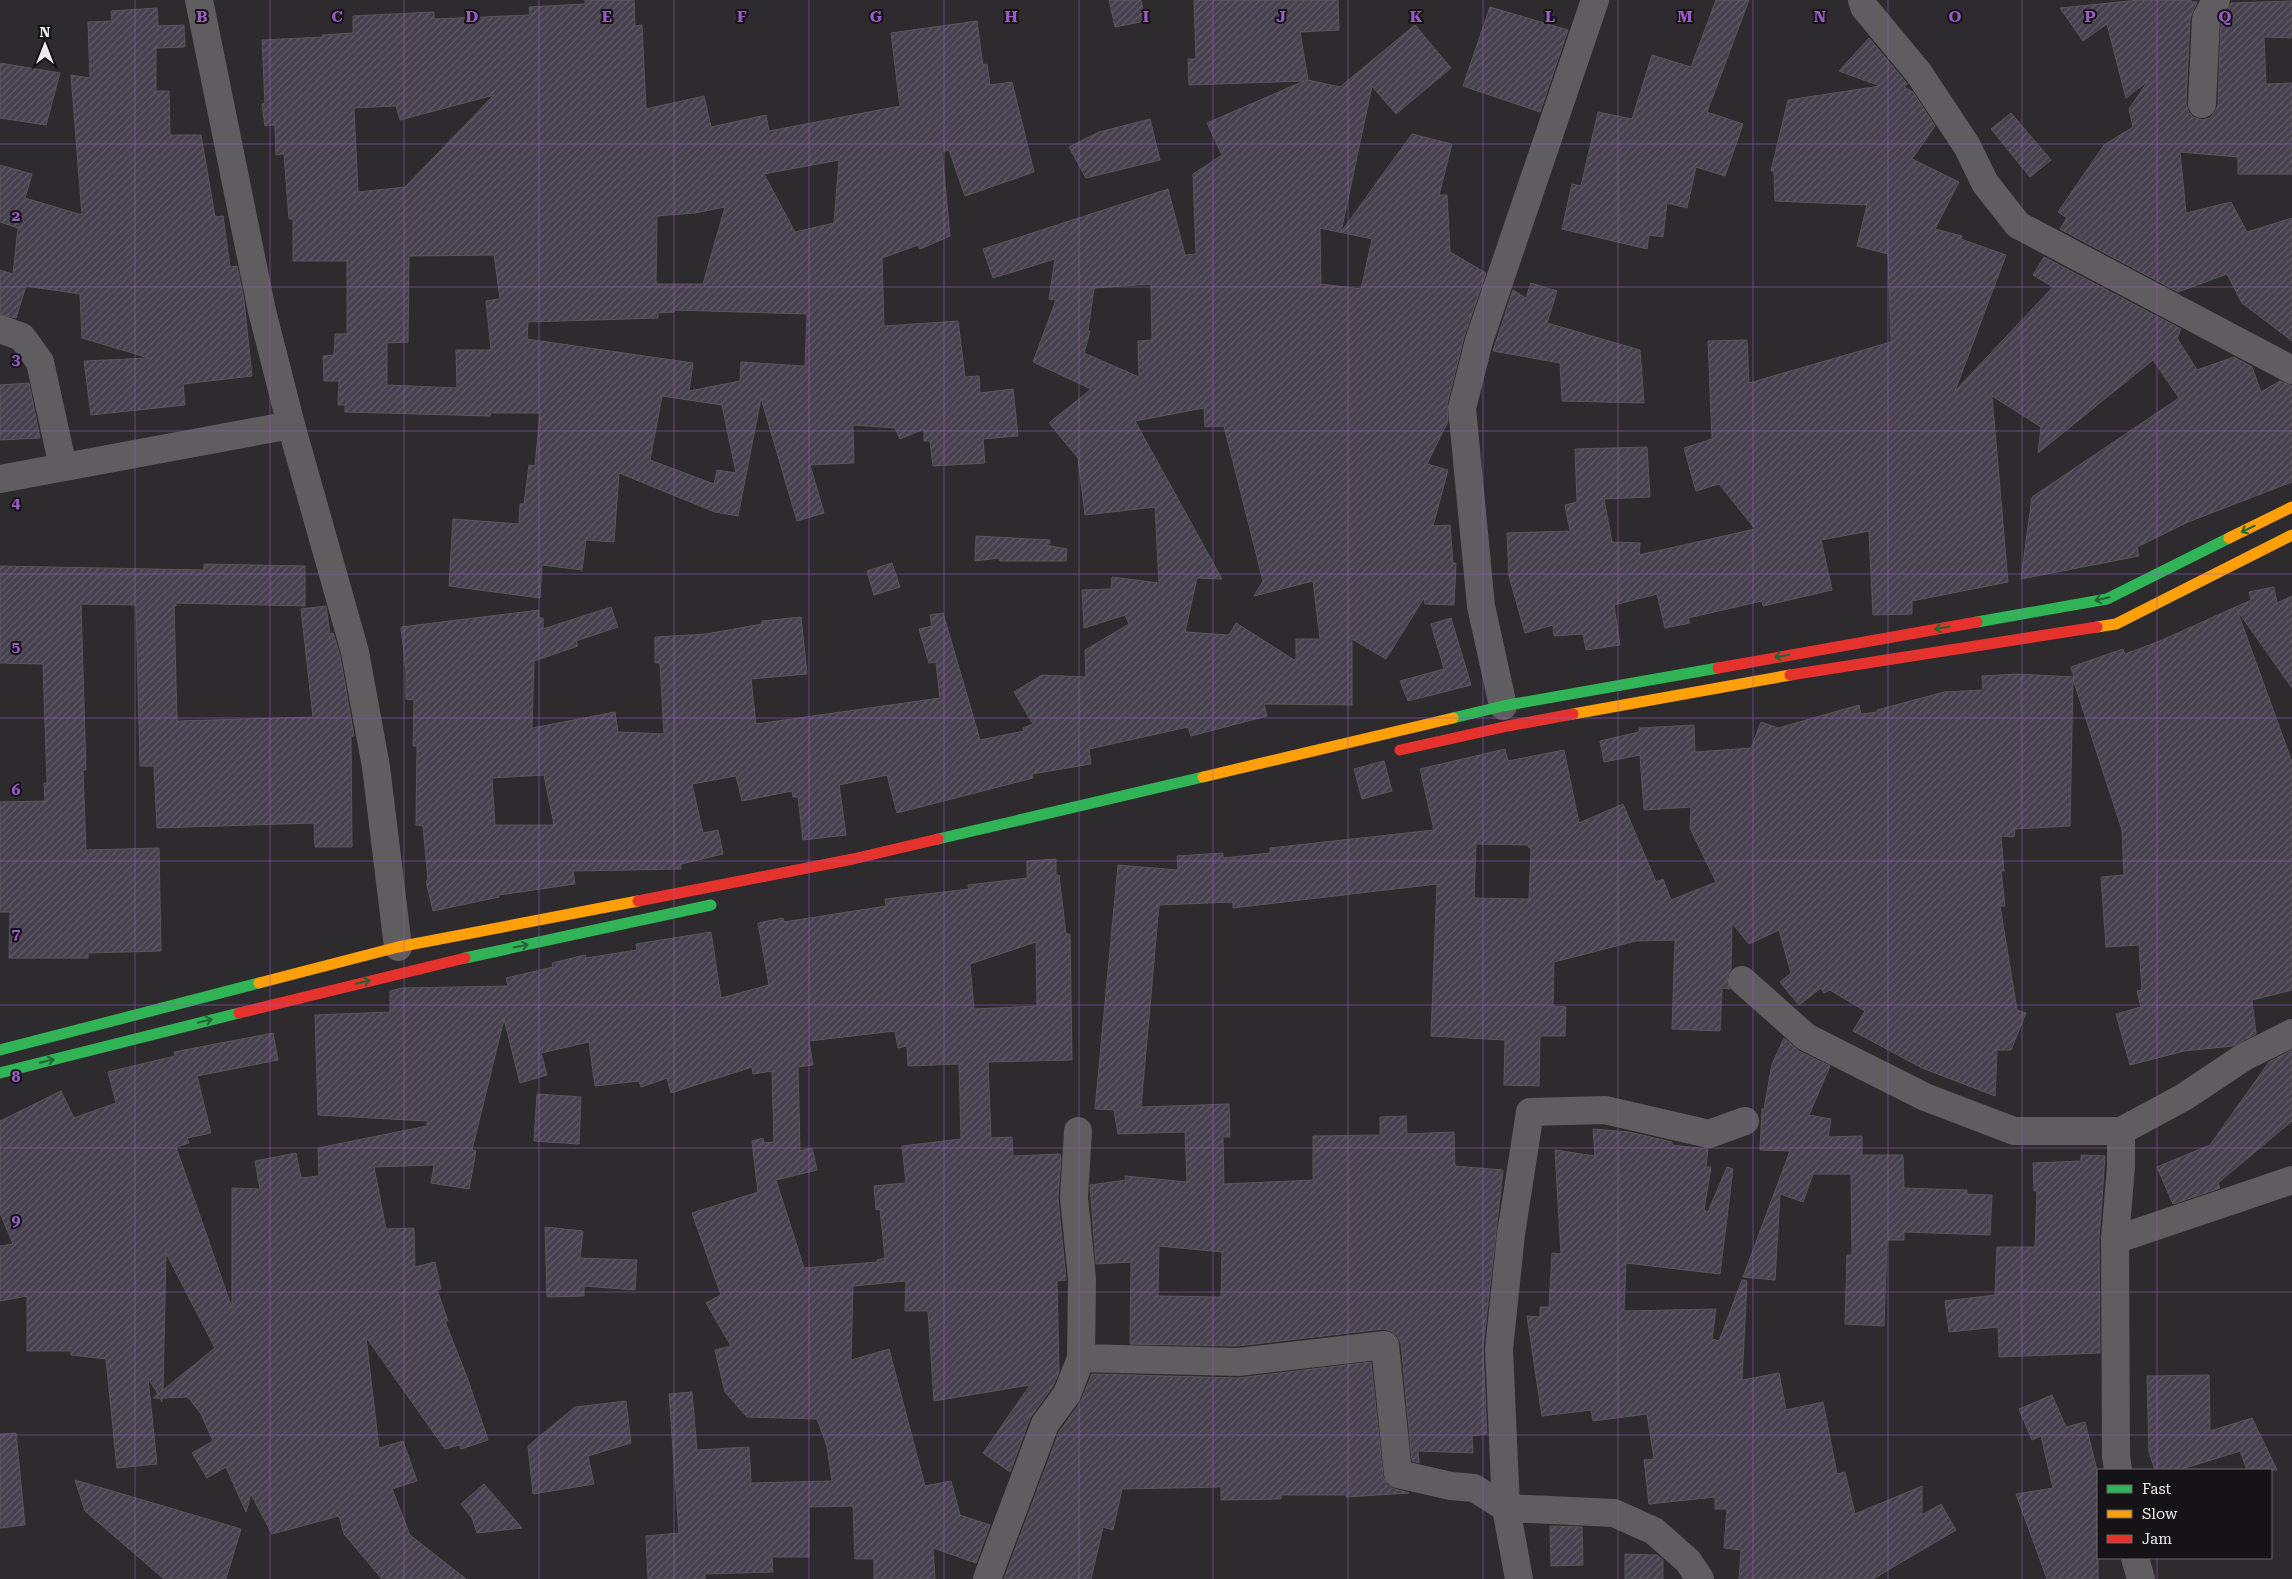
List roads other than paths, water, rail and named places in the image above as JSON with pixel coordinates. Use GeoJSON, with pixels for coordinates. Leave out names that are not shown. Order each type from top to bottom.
{"type":"FeatureCollection","features":[{"type":"Feature","properties":{"kind":"street"},"geometry":{"type":"LineString","coordinates":[[199,0],[262,311],[291,426],[355,652],[376,767],[398,946]]}},
{"type":"Feature","properties":{"kind":"street"},"geometry":{"type":"LineString","coordinates":[[1503,706],[1481,606],[1462,408],[1479,341],[1595,0]]}},
{"type":"Feature","properties":{"kind":"street"},"geometry":{"type":"LineString","coordinates":[[1862,0],[1864,7],[1918,72],[1967,146],[1985,183],[2018,225],[2292,370]]}},
{"type":"Feature","properties":{"kind":"street"},"geometry":{"type":"LineString","coordinates":[[2202,104],[2206,19],[2216,0]]}},
{"type":"Feature","properties":{"kind":"street"},"geometry":{"type":"LineString","coordinates":[[0,329],[22,337],[40,362],[62,467]]}},
{"type":"Feature","properties":{"kind":"street"},"geometry":{"type":"LineString","coordinates":[[0,479],[291,426]]}},
{"type":"Feature","properties":{"kind":"street"},"geometry":{"type":"LineString","coordinates":[[0,1050],[398,946],[853,859],[1503,706],[2107,598],[2292,507]]}},
{"type":"Feature","properties":{"kind":"street"},"geometry":{"type":"LineString","coordinates":[[1388,752],[1508,726],[1788,676],[2116,624],[2292,535]]}},
{"type":"Feature","properties":{"kind":"street"},"geometry":{"type":"LineString","coordinates":[[0,1073],[402,972],[718,904]]}},
{"type":"Feature","properties":{"kind":"street"},"geometry":{"type":"LineString","coordinates":[[1742,980],[1806,1037],[1925,1097],[2014,1131],[2120,1131],[2184,1097],[2244,1057],[2292,1033]]}},
{"type":"Feature","properties":{"kind":"street"},"geometry":{"type":"LineString","coordinates":[[1519,1579],[1506,1508],[1499,1349],[1511,1234],[1530,1112],[1605,1110],[1709,1134],[1745,1121]]}},
{"type":"Feature","properties":{"kind":"street"},"geometry":{"type":"LineString","coordinates":[[987,1579],[1045,1424],[1067,1394],[1081,1358],[1082,1279],[1074,1197],[1078,1131]]}},
{"type":"Feature","properties":{"kind":"street"},"geometry":{"type":"LineString","coordinates":[[2118,1469],[2116,1456],[2115,1240],[2121,1166],[2120,1131]]}},
{"type":"Feature","properties":{"kind":"street"},"geometry":{"type":"LineString","coordinates":[[2115,1240],[2292,1180]]}},
{"type":"Feature","properties":{"kind":"street"},"geometry":{"type":"LineString","coordinates":[[1081,1358],[1238,1362],[1386,1345],[1398,1474],[1451,1486],[1474,1488],[1506,1508],[1614,1513],[1654,1531],[1688,1561],[1700,1579]]}},
{"type":"Feature","properties":{"kind":"street"},"geometry":{"type":"LineString","coordinates":[[2136,1559],[2141,1579]]}}]}
